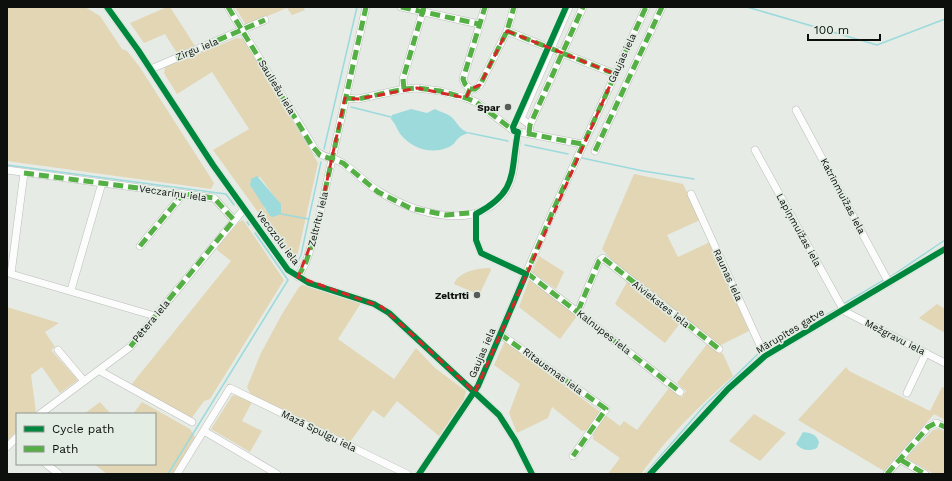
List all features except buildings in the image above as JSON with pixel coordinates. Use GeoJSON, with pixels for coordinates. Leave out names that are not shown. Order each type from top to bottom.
{"type":"FeatureCollection","features":[{"type":"Feature","properties":{"kind":"street","name":"Vecozolu iela"},"geometry":{"type":"LineString","coordinates":[[107,7],[128,34],[197,141],[288,270],[298,277],[317,286],[382,307],[499,415],[507,426],[532,474]]}},
{"type":"Feature","properties":{"kind":"street","name":"Sauliešu iela"},"geometry":{"type":"LineString","coordinates":[[228,7],[312,146],[320,155],[332,159]]}},
{"type":"Feature","properties":{"kind":"street","name":"Zeltrītu iela"},"geometry":{"type":"LineString","coordinates":[[298,277],[311,249],[366,7]]}},
{"type":"Feature","properties":{"kind":"street"},"geometry":{"type":"LineString","coordinates":[[401,7],[423,9],[479,24]]}},
{"type":"Feature","properties":{"kind":"street"},"geometry":{"type":"LineString","coordinates":[[470,89],[465,84],[463,79],[485,7]]}},
{"type":"Feature","properties":{"kind":"street"},"geometry":{"type":"LineString","coordinates":[[470,89],[475,89],[480,85],[507,31],[514,7]]}},
{"type":"Feature","properties":{"kind":"street"},"geometry":{"type":"LineString","coordinates":[[530,125],[522,119],[522,116],[569,7]]}},
{"type":"Feature","properties":{"kind":"street"},"geometry":{"type":"LineString","coordinates":[[529,133],[530,125],[564,53],[583,7]]}},
{"type":"Feature","properties":{"kind":"street","name":"Gaujas iela"},"geometry":{"type":"LineString","coordinates":[[419,474],[475,392],[582,144],[646,7]]}},
{"type":"Feature","properties":{"kind":"street"},"geometry":{"type":"LineString","coordinates":[[595,151],[662,7]]}},
{"type":"Feature","properties":{"kind":"street"},"geometry":{"type":"LineString","coordinates":[[404,89],[402,79],[423,9]]}},
{"type":"Feature","properties":{"kind":"street","name":"Zirgu iela"},"geometry":{"type":"LineString","coordinates":[[151,69],[265,20]]}},
{"type":"Feature","properties":{"kind":"street"},"geometry":{"type":"LineString","coordinates":[[639,22],[652,28]]}},
{"type":"Feature","properties":{"kind":"street"},"geometry":{"type":"LineString","coordinates":[[507,31],[615,74]]}},
{"type":"Feature","properties":{"kind":"street"},"geometry":{"type":"LineString","coordinates":[[345,98],[358,99],[404,89],[440,90],[476,102],[505,126],[518,132],[582,144]]}},
{"type":"Feature","properties":{"kind":"street"},"geometry":{"type":"LineString","coordinates":[[466,98],[470,89]]}},
{"type":"Feature","properties":{"kind":"street"},"geometry":{"type":"LineString","coordinates":[[599,108],[612,114]]}},
{"type":"Feature","properties":{"kind":"street","name":"Katrīnmuižas iela"},"geometry":{"type":"LineString","coordinates":[[796,110],[889,283]]}},
{"type":"Feature","properties":{"kind":"street"},"geometry":{"type":"LineString","coordinates":[[332,159],[343,163],[378,192],[410,208],[438,214],[476,214],[500,197],[509,184],[514,167],[518,132]]}},
{"type":"Feature","properties":{"kind":"street","name":"Lapiņmuižas iela"},"geometry":{"type":"LineString","coordinates":[[755,150],[844,311]]}},
{"type":"Feature","properties":{"kind":"street","name":"Veczariņu iela"},"geometry":{"type":"LineString","coordinates":[[7,170],[214,198],[234,220]]}},
{"type":"Feature","properties":{"kind":"street"},"geometry":{"type":"LineString","coordinates":[[24,173],[11,274],[71,290],[155,316]]}},
{"type":"Feature","properties":{"kind":"street"},"geometry":{"type":"LineString","coordinates":[[71,290],[102,183]]}},
{"type":"Feature","properties":{"kind":"street"},"geometry":{"type":"LineString","coordinates":[[140,246],[183,194]]}},
{"type":"Feature","properties":{"kind":"street","name":"Raunas iela"},"geometry":{"type":"LineString","coordinates":[[692,194],[765,356]]}},
{"type":"Feature","properties":{"kind":"street","name":"Pētera iela"},"geometry":{"type":"LineString","coordinates":[[41,413],[100,371],[130,347],[244,209]]}},
{"type":"Feature","properties":{"kind":"street","name":"Kalnupes iela"},"geometry":{"type":"LineString","coordinates":[[476,214],[476,240],[481,253],[526,274],[578,311],[680,392]]}},
{"type":"Feature","properties":{"kind":"street","name":"Mārupītes gatve"},"geometry":{"type":"LineString","coordinates":[[650,474],[728,389],[765,356],[844,311],[945,249]]}},
{"type":"Feature","properties":{"kind":"street","name":"Aiviekstes iela"},"geometry":{"type":"LineString","coordinates":[[578,311],[599,261],[602,258],[719,349]]}},
{"type":"Feature","properties":{"kind":"street","name":"Mežgravu iela"},"geometry":{"type":"LineString","coordinates":[[844,311],[945,363]]}},
{"type":"Feature","properties":{"kind":"street","name":"Rītausmas iela"},"geometry":{"type":"LineString","coordinates":[[500,334],[606,409],[573,456]]}},
{"type":"Feature","properties":{"kind":"street"},"geometry":{"type":"LineString","coordinates":[[58,350],[84,381]]}},
{"type":"Feature","properties":{"kind":"street"},"geometry":{"type":"LineString","coordinates":[[907,393],[926,353]]}},
{"type":"Feature","properties":{"kind":"street"},"geometry":{"type":"LineString","coordinates":[[100,371],[192,422]]}},
{"type":"Feature","properties":{"kind":"street","name":"Mazā Spulgu iela"},"geometry":{"type":"LineString","coordinates":[[204,431],[230,388],[407,474]]}},
{"type":"Feature","properties":{"kind":"street"},"geometry":{"type":"LineString","coordinates":[[887,474],[928,427],[936,423],[945,427]]}},
{"type":"Feature","properties":{"kind":"street"},"geometry":{"type":"LineString","coordinates":[[177,474],[204,431],[278,474]]}},
{"type":"Feature","properties":{"kind":"street"},"geometry":{"type":"LineString","coordinates":[[7,447],[16,440]]}},
{"type":"Feature","properties":{"kind":"street"},"geometry":{"type":"LineString","coordinates":[[900,460],[925,474]]}},
{"type":"Feature","properties":{"kind":"street"},"geometry":{"type":"LineString","coordinates":[[47,465],[59,474]]}},
{"type":"Feature","properties":{"kind":"highlighted area"},"geometry":{"type":"Polygon","coordinates":[[[507,31],[615,74],[475,392],[382,307],[298,277],[316,231],[345,98],[358,99],[417,88],[466,98],[470,89],[480,85],[507,31]]]}},
{"type":"Feature","properties":{"kind":"shaded area"},"geometry":{"type":"Polygon","coordinates":[[[7,7],[85,7],[100,16],[122,49],[127,51],[139,66],[214,183],[211,189],[7,161],[7,7]]]}},
{"type":"Feature","properties":{"kind":"shaded area"},"geometry":{"type":"Polygon","coordinates":[[[170,7],[195,46],[177,53],[165,34],[144,43],[130,23],[170,7]]]}},
{"type":"Feature","properties":{"kind":"shaded area"},"geometry":{"type":"Polygon","coordinates":[[[235,7],[303,7],[305,10],[292,15],[287,8],[246,25],[235,7]]]}},
{"type":"Feature","properties":{"kind":"shaded area"},"geometry":{"type":"Polygon","coordinates":[[[237,38],[243,39],[318,163],[297,257],[294,262],[213,150],[249,129],[212,72],[177,94],[164,73],[165,67],[237,38]],[[260,177],[251,179],[250,185],[263,203],[265,210],[281,214],[280,204],[260,177]]]}},
{"type":"Feature","properties":{"kind":"shaded area"},"geometry":{"type":"Polygon","coordinates":[[[634,174],[683,184],[700,220],[667,235],[678,257],[710,242],[749,331],[719,346],[618,267],[602,249],[634,174]]]}},
{"type":"Feature","properties":{"kind":"shaded area"},"geometry":{"type":"Polygon","coordinates":[[[243,220],[284,280],[210,399],[204,401],[191,419],[131,385],[231,261],[217,250],[218,246],[239,222],[243,220]]]}},
{"type":"Feature","properties":{"kind":"shaded area"},"geometry":{"type":"Polygon","coordinates":[[[539,256],[564,272],[556,289],[532,272],[539,256]]]}},
{"type":"Feature","properties":{"kind":"shaded area"},"geometry":{"type":"Polygon","coordinates":[[[490,268],[491,270],[480,293],[475,293],[454,284],[459,276],[474,270],[490,268]]]}},
{"type":"Feature","properties":{"kind":"shaded area"},"geometry":{"type":"Polygon","coordinates":[[[529,280],[577,316],[560,339],[519,307],[529,280]]]}},
{"type":"Feature","properties":{"kind":"shaded area"},"geometry":{"type":"Polygon","coordinates":[[[628,280],[681,322],[665,343],[615,304],[628,280]]]}},
{"type":"Feature","properties":{"kind":"shaded area"},"geometry":{"type":"Polygon","coordinates":[[[302,285],[361,303],[338,339],[394,379],[416,348],[435,368],[466,391],[464,399],[439,436],[397,401],[384,418],[373,410],[350,442],[251,395],[247,387],[261,353],[282,314],[299,287],[302,285]]]}},
{"type":"Feature","properties":{"kind":"shaded area"},"geometry":{"type":"Polygon","coordinates":[[[937,304],[945,309],[945,333],[919,318],[937,304]]]}},
{"type":"Feature","properties":{"kind":"shaded area"},"geometry":{"type":"Polygon","coordinates":[[[7,307],[59,323],[45,332],[55,347],[51,350],[78,380],[60,393],[42,367],[31,375],[36,412],[16,413],[16,432],[7,441],[7,307]]]}},
{"type":"Feature","properties":{"kind":"shaded area"},"geometry":{"type":"Polygon","coordinates":[[[505,341],[600,412],[587,430],[582,431],[552,407],[548,418],[517,433],[509,413],[520,384],[494,365],[505,341]]]}},
{"type":"Feature","properties":{"kind":"shaded area"},"geometry":{"type":"Polygon","coordinates":[[[708,343],[723,354],[733,376],[684,422],[651,460],[641,474],[608,474],[620,458],[593,439],[593,433],[605,415],[620,426],[624,421],[637,430],[669,388],[682,397],[686,391],[677,383],[708,343]]]}},
{"type":"Feature","properties":{"kind":"shaded area"},"geometry":{"type":"Polygon","coordinates":[[[846,367],[849,371],[930,411],[942,387],[945,388],[945,420],[934,414],[884,471],[798,420],[846,367]]]}},
{"type":"Feature","properties":{"kind":"shaded area"},"geometry":{"type":"Polygon","coordinates":[[[234,395],[252,402],[242,421],[262,431],[250,452],[211,429],[234,395]]]}},
{"type":"Feature","properties":{"kind":"shaded area"},"geometry":{"type":"Polygon","coordinates":[[[100,402],[110,413],[85,413],[100,402]]]}},
{"type":"Feature","properties":{"kind":"shaded area"},"geometry":{"type":"Polygon","coordinates":[[[142,402],[190,429],[195,437],[173,474],[107,474],[95,465],[156,465],[156,413],[134,413],[142,402]]]}},
{"type":"Feature","properties":{"kind":"shaded area"},"geometry":{"type":"Polygon","coordinates":[[[754,414],[786,433],[760,461],[729,441],[754,414]]]}},
{"type":"Feature","properties":{"kind":"shaded area"},"geometry":{"type":"Polygon","coordinates":[[[938,429],[945,432],[945,474],[934,474],[906,458],[933,430],[938,429]]]}},
{"type":"Feature","properties":{"kind":"water"},"geometry":{"type":"Polygon","coordinates":[[[411,109],[427,113],[435,109],[450,116],[462,129],[469,133],[461,136],[454,144],[443,149],[430,150],[417,147],[401,135],[391,119],[392,115],[411,109]]]}},
{"type":"Feature","properties":{"kind":"water"},"geometry":{"type":"Polygon","coordinates":[[[257,176],[281,204],[281,214],[273,217],[270,216],[250,185],[251,179],[257,176]]]}},
{"type":"Feature","properties":{"kind":"water"},"geometry":{"type":"Polygon","coordinates":[[[803,432],[811,433],[816,437],[819,442],[817,448],[805,450],[796,444],[803,432]]]}},
{"type":"Feature","properties":{"kind":"waterway"},"geometry":{"type":"LineString","coordinates":[[324,149],[357,7]]}},
{"type":"Feature","properties":{"kind":"waterway"},"geometry":{"type":"LineString","coordinates":[[747,7],[877,45],[945,19]]}},
{"type":"Feature","properties":{"kind":"waterway"},"geometry":{"type":"LineString","coordinates":[[351,107],[391,117]]}},
{"type":"Feature","properties":{"kind":"waterway"},"geometry":{"type":"LineString","coordinates":[[469,133],[508,141]]}},
{"type":"Feature","properties":{"kind":"waterway"},"geometry":{"type":"LineString","coordinates":[[525,145],[568,154]]}},
{"type":"Feature","properties":{"kind":"waterway"},"geometry":{"type":"LineString","coordinates":[[582,158],[643,171],[694,179]]}},
{"type":"Feature","properties":{"kind":"waterway"},"geometry":{"type":"LineString","coordinates":[[296,266],[301,255],[321,162]]}},
{"type":"Feature","properties":{"kind":"waterway"},"geometry":{"type":"LineString","coordinates":[[7,165],[226,194],[234,205]]}},
{"type":"Feature","properties":{"kind":"waterway"},"geometry":{"type":"LineString","coordinates":[[281,214],[309,219]]}},
{"type":"Feature","properties":{"kind":"waterway"},"geometry":{"type":"LineString","coordinates":[[168,474],[288,280],[255,233]]}},
{"type":"Feature","properties":{"kind":"waterway"},"geometry":{"type":"LineString","coordinates":[[890,277],[945,240]]}},
{"type":"Feature","properties":{"kind":"waterway"},"geometry":{"type":"LineString","coordinates":[[845,303],[884,280]]}},
{"type":"Feature","properties":{"kind":"waterway"},"geometry":{"type":"LineString","coordinates":[[766,349],[835,310]]}},
{"type":"Feature","properties":{"kind":"waterway"},"geometry":{"type":"LineString","coordinates":[[645,474],[704,406],[759,353]]}},
{"type":"Feature","properties":{"kind":"marked path"},"geometry":{"type":"LineString","coordinates":[[228,7],[312,146],[320,155],[343,163],[378,192],[410,208],[446,215],[479,212]]}},
{"type":"Feature","properties":{"kind":"marked path"},"geometry":{"type":"LineString","coordinates":[[298,277],[306,262],[316,231],[366,7]]}},
{"type":"Feature","properties":{"kind":"marked path"},"geometry":{"type":"LineString","coordinates":[[401,7],[479,24]]}},
{"type":"Feature","properties":{"kind":"marked path"},"geometry":{"type":"LineString","coordinates":[[404,89],[403,79],[424,7]]}},
{"type":"Feature","properties":{"kind":"marked path"},"geometry":{"type":"LineString","coordinates":[[466,98],[470,89],[465,84],[463,79],[485,7]]}},
{"type":"Feature","properties":{"kind":"marked path"},"geometry":{"type":"LineString","coordinates":[[470,89],[475,89],[480,85],[507,31],[514,7]]}},
{"type":"Feature","properties":{"kind":"marked path"},"geometry":{"type":"LineString","coordinates":[[529,133],[530,125],[583,7]]}},
{"type":"Feature","properties":{"kind":"marked path"},"geometry":{"type":"LineString","coordinates":[[525,277],[555,206],[646,7]]}},
{"type":"Feature","properties":{"kind":"marked path"},"geometry":{"type":"LineString","coordinates":[[595,151],[662,7]]}},
{"type":"Feature","properties":{"kind":"marked path"},"geometry":{"type":"LineString","coordinates":[[176,58],[265,20]]}},
{"type":"Feature","properties":{"kind":"marked path"},"geometry":{"type":"LineString","coordinates":[[507,31],[615,74]]}},
{"type":"Feature","properties":{"kind":"marked path"},"geometry":{"type":"LineString","coordinates":[[345,98],[358,99],[404,89],[417,88],[440,91],[476,102],[514,131],[582,144]]}},
{"type":"Feature","properties":{"kind":"marked path"},"geometry":{"type":"LineString","coordinates":[[24,173],[214,198],[234,220],[130,347]]}},
{"type":"Feature","properties":{"kind":"marked path"},"geometry":{"type":"LineString","coordinates":[[140,246],[183,194]]}},
{"type":"Feature","properties":{"kind":"marked path"},"geometry":{"type":"LineString","coordinates":[[578,311],[599,261],[603,258],[719,349]]}},
{"type":"Feature","properties":{"kind":"marked path"},"geometry":{"type":"LineString","coordinates":[[527,273],[680,392]]}},
{"type":"Feature","properties":{"kind":"marked path"},"geometry":{"type":"LineString","coordinates":[[500,334],[606,409],[573,456]]}},
{"type":"Feature","properties":{"kind":"marked path"},"geometry":{"type":"LineString","coordinates":[[887,474],[928,427],[936,423],[945,427]]}},
{"type":"Feature","properties":{"kind":"marked path"},"geometry":{"type":"LineString","coordinates":[[901,460],[925,474]]}},
{"type":"Feature","properties":{"kind":"cycle path"},"geometry":{"type":"LineString","coordinates":[[107,7],[138,50],[213,165],[288,270],[309,283],[374,304],[389,313],[499,415],[515,440],[532,474]]}},
{"type":"Feature","properties":{"kind":"cycle path"},"geometry":{"type":"LineString","coordinates":[[419,474],[478,386],[526,274],[481,253],[476,240],[476,214],[490,206],[500,197],[510,180],[513,170],[518,132],[514,131],[513,127],[566,7]]}},
{"type":"Feature","properties":{"kind":"cycle path"},"geometry":{"type":"LineString","coordinates":[[650,474],[728,389],[765,356],[945,249]]}},
{"type":"Feature","properties":{"kind":"place","name":"Spar"},"geometry":{"type":"Point","coordinates":[508,107]}},
{"type":"Feature","properties":{"kind":"place","name":"Zeltrīti"},"geometry":{"type":"Point","coordinates":[477,295]}}]}
